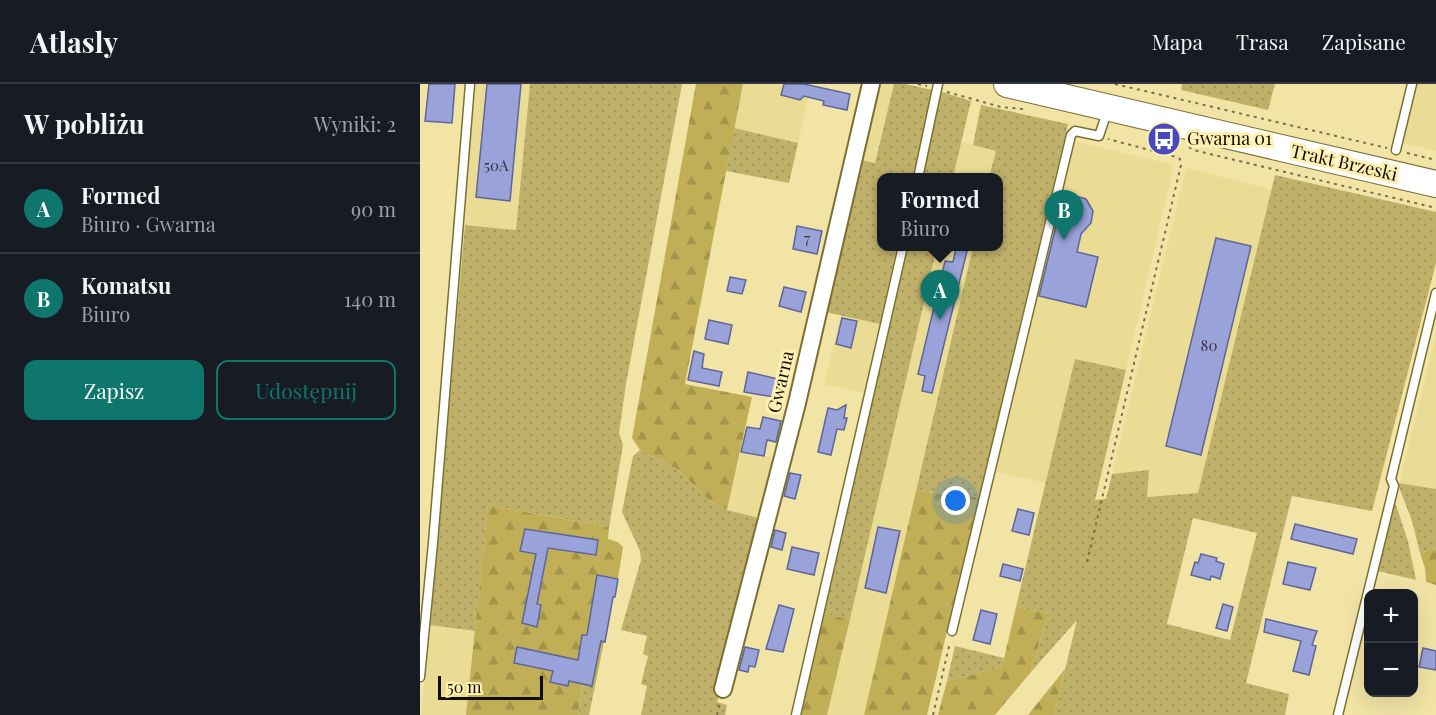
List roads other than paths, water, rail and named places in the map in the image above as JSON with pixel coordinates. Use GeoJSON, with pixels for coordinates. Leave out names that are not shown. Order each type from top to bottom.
{"type":"FeatureCollection","features":[{"type":"Feature","properties":{"kind":"main road","name":"Trakt Brzeski"},"geometry":{"type":"LineString","coordinates":[[1007,84],[1112,96],[1436,184]]}},
{"type":"Feature","properties":{"kind":"street","name":"Gwarna"},"geometry":{"type":"LineString","coordinates":[[723,688],[796,403],[871,84]]}},
{"type":"Feature","properties":{"kind":"lane"},"geometry":{"type":"LineString","coordinates":[[420,678],[470,84]]}},
{"type":"Feature","properties":{"kind":"lane"},"geometry":{"type":"LineString","coordinates":[[919,173],[938,84]]}},
{"type":"Feature","properties":{"kind":"lane"},"geometry":{"type":"LineString","coordinates":[[1396,150],[1412,84]]}},
{"type":"Feature","properties":{"kind":"lane"},"geometry":{"type":"LineString","coordinates":[[952,631],[1071,135],[1075,131],[1099,136],[1112,96]]}},
{"type":"Feature","properties":{"kind":"lane"},"geometry":{"type":"LineString","coordinates":[[796,715],[902,251]]}},
{"type":"Feature","properties":{"kind":"lane"},"geometry":{"type":"LineString","coordinates":[[1338,715],[1394,486],[1390,478],[1436,293]]}},
{"type":"Feature","properties":{"kind":"place","name":"Gwarna 01"},"geometry":{"type":"Point","coordinates":[1164,139]}},
{"type":"Feature","properties":{"kind":"place","name":"Komatsu"},"geometry":{"type":"Point","coordinates":[1064,240]}},
{"type":"Feature","properties":{"kind":"place","name":"Formed"},"geometry":{"type":"Point","coordinates":[940,320]}}]}
